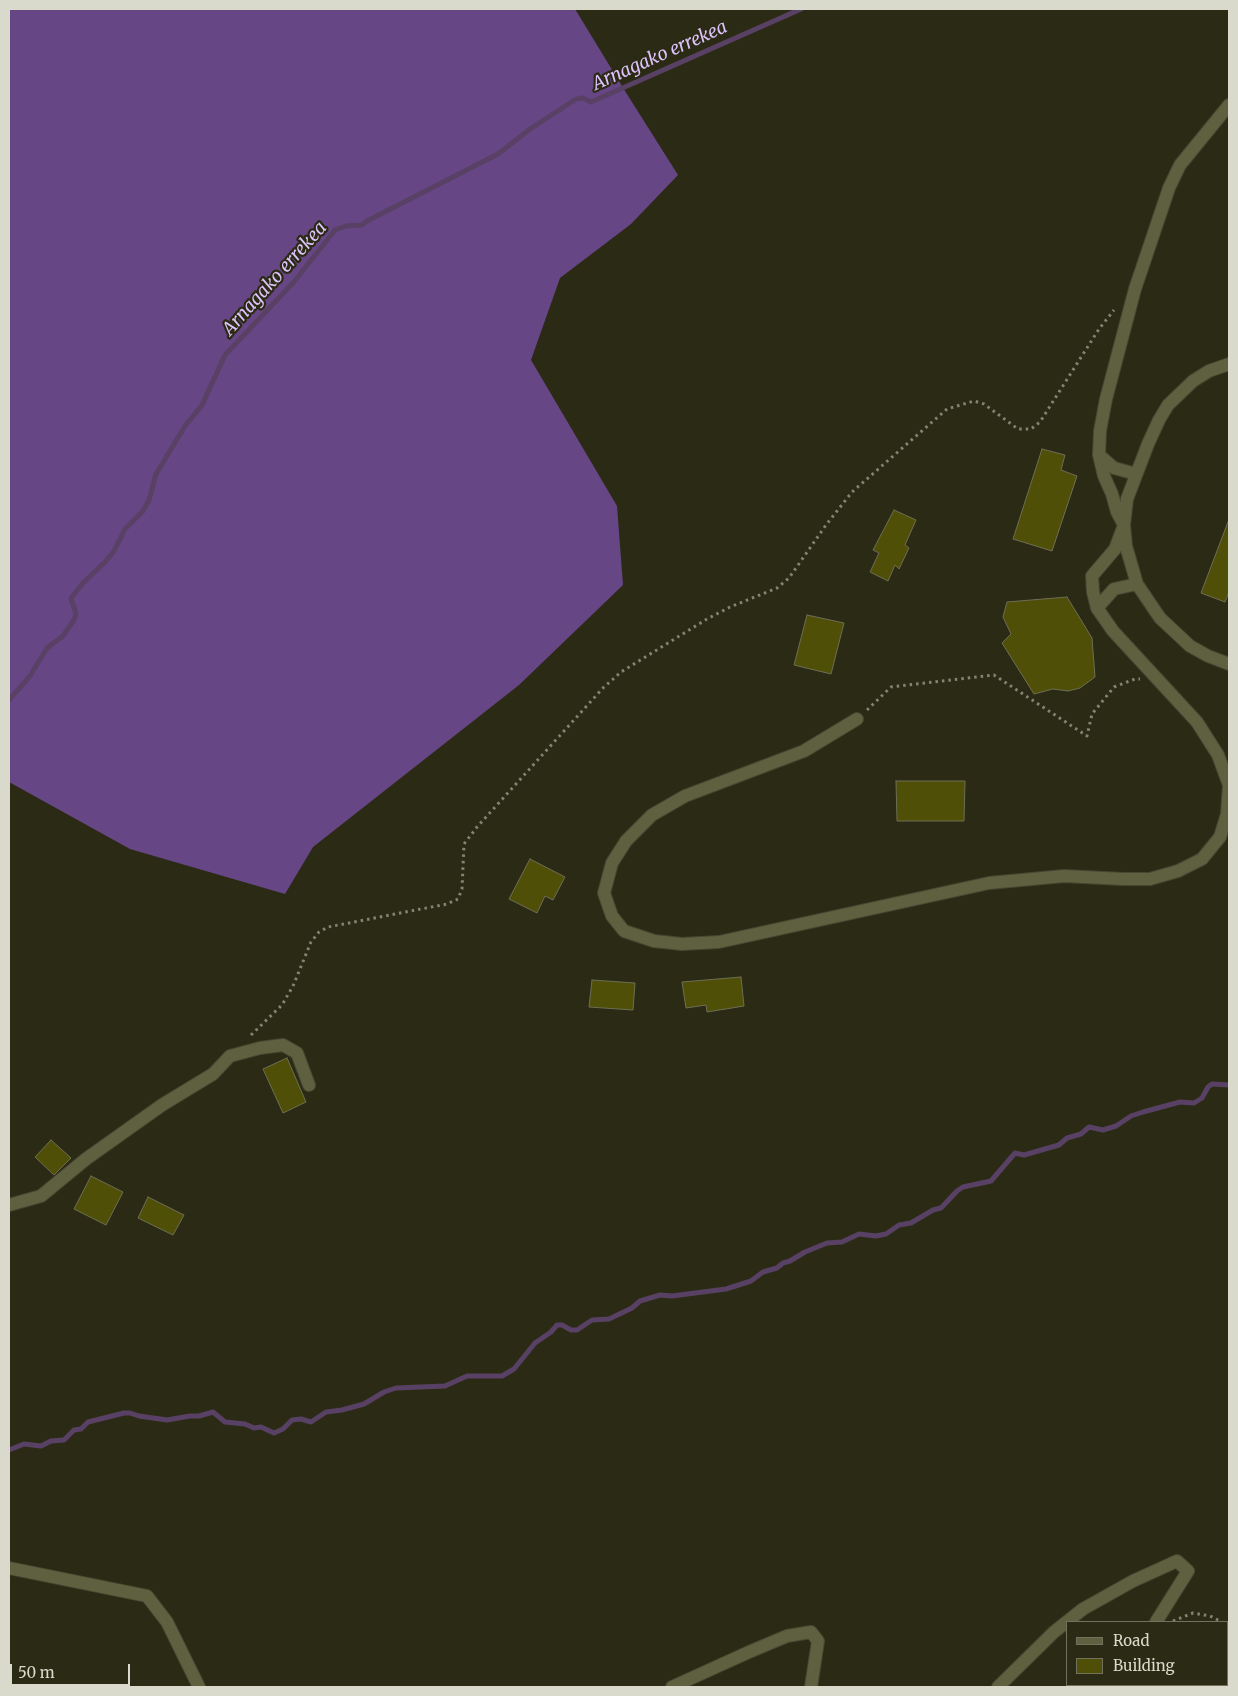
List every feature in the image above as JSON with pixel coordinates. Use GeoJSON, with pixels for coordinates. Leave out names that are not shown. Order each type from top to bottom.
{"type":"FeatureCollection","features":[{"type":"Feature","properties":{"kind":"street"},"geometry":{"type":"LineString","coordinates":[[858,719],[804,751],[685,796],[652,815],[626,841],[612,864],[604,893],[612,916],[624,931],[654,941],[682,944],[719,942],[989,883],[1064,876],[1150,879],[1178,871],[1202,859],[1220,837],[1227,814],[1229,785],[1218,755],[1198,722],[1112,631],[1097,608],[1092,576],[1115,549],[1124,525],[1117,512],[1104,476],[1099,455],[1100,431],[1106,399],[1135,288],[1169,188],[1180,165],[1229,105]]}},
{"type":"Feature","properties":{"kind":"street"},"geometry":{"type":"LineString","coordinates":[[1229,364],[1209,371],[1193,381],[1168,405],[1159,420],[1136,474],[1127,500],[1124,525],[1126,546],[1137,584],[1160,618],[1190,646],[1208,656],[1229,664]]}},
{"type":"Feature","properties":{"kind":"street"},"geometry":{"type":"LineString","coordinates":[[1099,455],[1114,468],[1136,474]]}},
{"type":"Feature","properties":{"kind":"street"},"geometry":{"type":"LineString","coordinates":[[1097,608],[1114,589],[1137,584]]}},
{"type":"Feature","properties":{"kind":"street"},"geometry":{"type":"LineString","coordinates":[[9,1205],[41,1196],[86,1159],[162,1105],[213,1074],[230,1056],[260,1048],[283,1045],[297,1053],[309,1085]]}},
{"type":"Feature","properties":{"kind":"street"},"geometry":{"type":"LineString","coordinates":[[1068,1621],[1083,1609],[1133,1581],[1176,1561],[1188,1571],[1158,1620]]}},
{"type":"Feature","properties":{"kind":"street"},"geometry":{"type":"LineString","coordinates":[[9,1568],[148,1596],[167,1622],[199,1687]]}},
{"type":"Feature","properties":{"kind":"street"},"geometry":{"type":"LineString","coordinates":[[998,1687],[1066,1622]]}},
{"type":"Feature","properties":{"kind":"street"},"geometry":{"type":"LineString","coordinates":[[672,1687],[787,1636],[811,1632],[818,1641],[811,1687]]}},
{"type":"Feature","properties":{"kind":"path"},"geometry":{"type":"LineString","coordinates":[[250,1036],[282,1005],[293,986],[311,942],[319,932],[328,927],[447,904],[458,899],[462,889],[464,844],[603,688],[621,672],[707,619],[730,607],[777,588],[790,578],[826,525],[852,492],[947,409],[974,401],[984,404],[1018,429],[1031,429],[1040,422],[1099,329],[1116,308]]}},
{"type":"Feature","properties":{"kind":"path"},"geometry":{"type":"LineString","coordinates":[[858,719],[891,687],[994,675],[1087,736],[1092,714],[1114,687],[1135,679],[1156,679]]}},
{"type":"Feature","properties":{"kind":"path"},"geometry":{"type":"LineString","coordinates":[[1173,1621],[1193,1613],[1210,1616],[1220,1621]]}},
{"type":"Feature","properties":{"kind":"shaded area"},"geometry":{"type":"Polygon","coordinates":[[[9,9],[575,9],[678,175],[631,224],[560,278],[531,360],[617,506],[623,585],[519,685],[313,847],[285,894],[130,849],[9,782],[9,9]]]}},
{"type":"Feature","properties":{"kind":"building"},"geometry":{"type":"Polygon","coordinates":[[[1042,449],[1065,455],[1061,470],[1077,476],[1052,551],[1013,539],[1042,449]]]}},
{"type":"Feature","properties":{"kind":"building"},"geometry":{"type":"Polygon","coordinates":[[[894,510],[916,520],[905,545],[909,548],[899,569],[895,565],[888,581],[870,572],[879,553],[873,550],[894,510]]]}},
{"type":"Feature","properties":{"kind":"building"},"geometry":{"type":"Polygon","coordinates":[[[1228,522],[1229,592],[1225,602],[1201,593],[1228,522]]]}},
{"type":"Feature","properties":{"kind":"building"},"geometry":{"type":"Polygon","coordinates":[[[1067,597],[1092,638],[1095,677],[1080,688],[1068,691],[1053,689],[1034,694],[1002,643],[1011,634],[1003,617],[1007,602],[1067,597]]]}},
{"type":"Feature","properties":{"kind":"building"},"geometry":{"type":"Polygon","coordinates":[[[807,615],[844,623],[831,674],[794,665],[807,615]]]}},
{"type":"Feature","properties":{"kind":"building"},"geometry":{"type":"Polygon","coordinates":[[[896,781],[965,781],[964,821],[897,821],[896,781]]]}},
{"type":"Feature","properties":{"kind":"building"},"geometry":{"type":"Polygon","coordinates":[[[530,859],[565,877],[553,900],[545,896],[537,913],[509,899],[530,859]]]}},
{"type":"Feature","properties":{"kind":"building"},"geometry":{"type":"Polygon","coordinates":[[[741,977],[744,1006],[707,1012],[706,1005],[686,1008],[682,982],[741,977]]]}},
{"type":"Feature","properties":{"kind":"building"},"geometry":{"type":"Polygon","coordinates":[[[592,980],[635,983],[633,1010],[589,1007],[592,980]]]}},
{"type":"Feature","properties":{"kind":"building"},"geometry":{"type":"Polygon","coordinates":[[[287,1058],[306,1102],[283,1113],[263,1069],[287,1058]]]}},
{"type":"Feature","properties":{"kind":"building"},"geometry":{"type":"Polygon","coordinates":[[[51,1140],[71,1158],[54,1175],[35,1157],[51,1140]]]}},
{"type":"Feature","properties":{"kind":"building"},"geometry":{"type":"Polygon","coordinates":[[[91,1176],[123,1192],[106,1225],[74,1209],[91,1176]]]}},
{"type":"Feature","properties":{"kind":"building"},"geometry":{"type":"Polygon","coordinates":[[[148,1197],[184,1215],[173,1235],[138,1218],[148,1197]]]}},
{"type":"Feature","properties":{"kind":"waterway","name":"Arnagako errekea"},"geometry":{"type":"LineString","coordinates":[[9,700],[30,676],[47,648],[63,636],[74,620],[76,614],[71,598],[83,583],[106,561],[114,551],[125,529],[143,511],[149,500],[156,474],[185,426],[202,405],[225,355],[293,283],[335,230],[346,226],[362,225],[498,154],[530,129],[576,99],[583,98],[591,102],[801,9]]}},
{"type":"Feature","properties":{"kind":"waterway"},"geometry":{"type":"LineString","coordinates":[[9,1450],[24,1444],[41,1446],[51,1441],[64,1440],[74,1430],[81,1429],[88,1422],[124,1413],[167,1420],[199,1416],[213,1412],[225,1422],[245,1424],[254,1428],[261,1427],[274,1433],[283,1429],[292,1420],[301,1419],[311,1422],[326,1412],[364,1404],[384,1392],[396,1388],[445,1386],[467,1376],[502,1376],[514,1369],[535,1343],[551,1332],[557,1325],[577,1330],[592,1320],[609,1319],[632,1308],[640,1301],[660,1295],[672,1296],[726,1289],[751,1281],[763,1272],[777,1268],[783,1263],[827,1243],[842,1242],[859,1234],[876,1236],[886,1234],[899,1225],[911,1223],[933,1210],[941,1208],[963,1187],[991,1181],[1015,1153],[1024,1155],[1059,1145],[1067,1138],[1081,1134],[1089,1127],[1103,1130],[1116,1126],[1131,1116],[1143,1112],[1180,1102],[1194,1103],[1202,1098],[1208,1087],[1212,1084],[1229,1085]]}}]}
